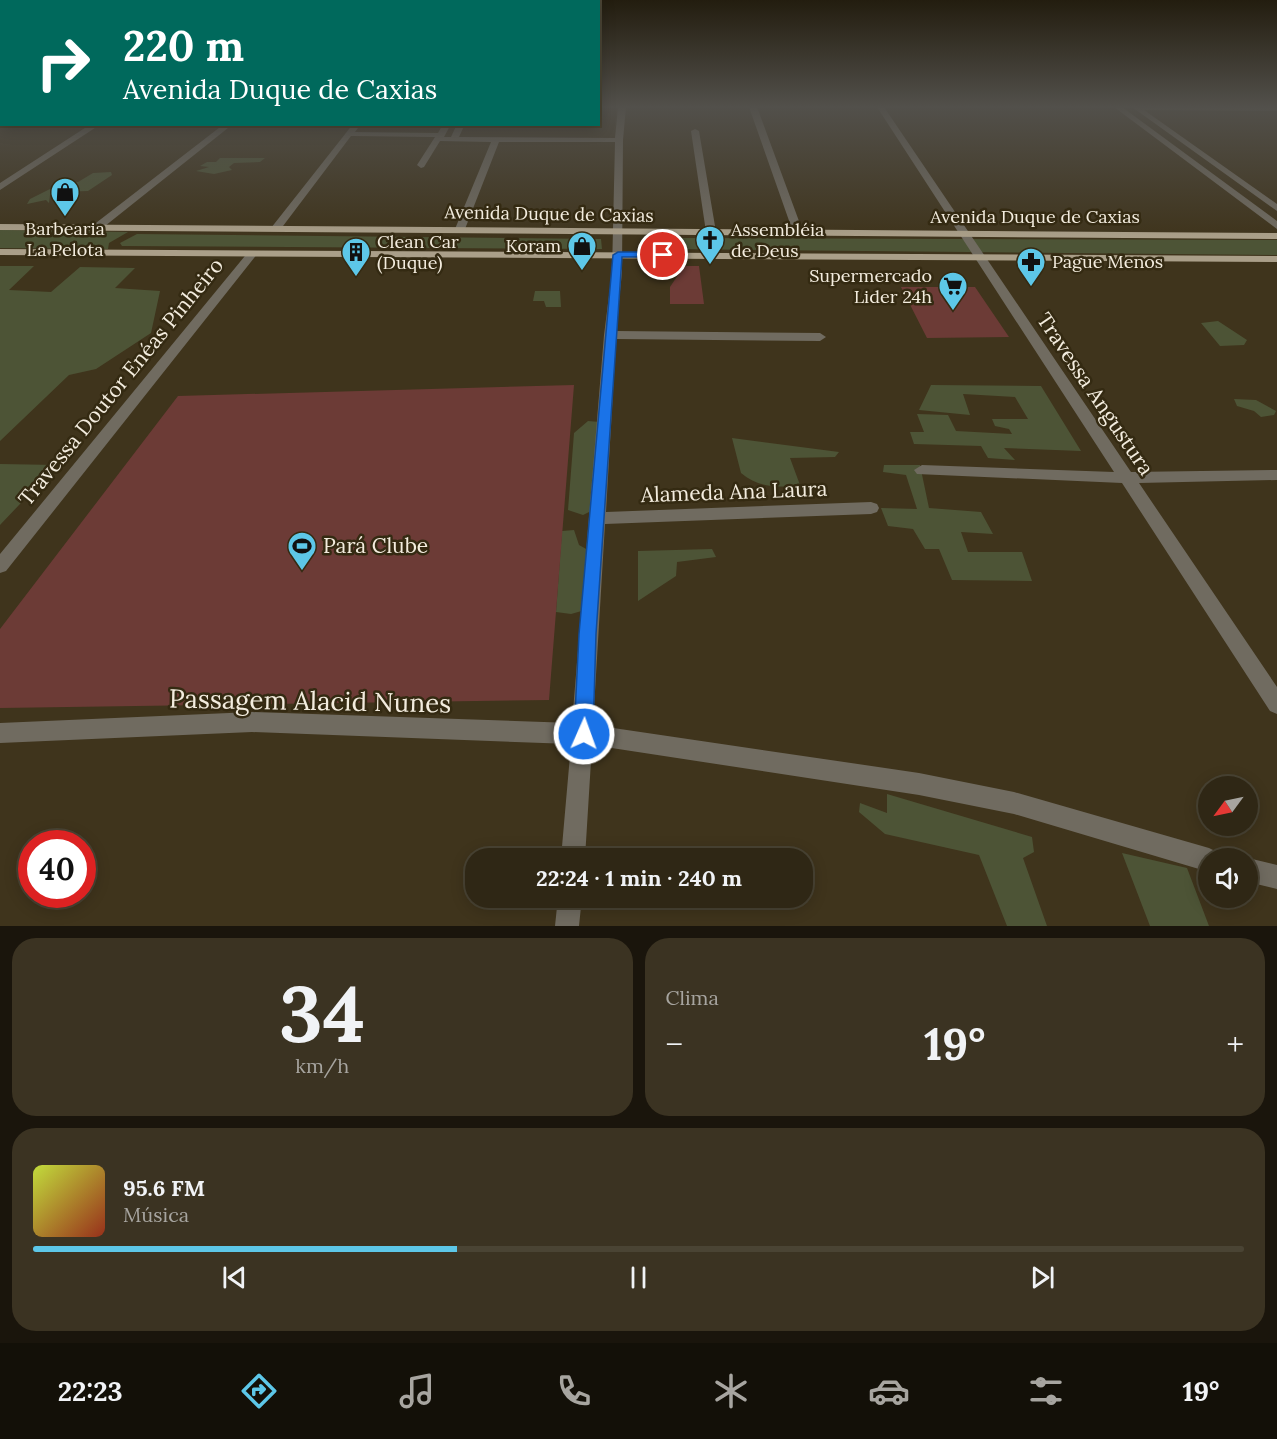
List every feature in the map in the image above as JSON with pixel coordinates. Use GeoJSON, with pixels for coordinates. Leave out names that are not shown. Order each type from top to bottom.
{"type":"FeatureCollection","features":[{"type":"Feature","properties":{"kind":"main road","name":"Avenida Duque de Caxias"},"geometry":{"type":"LineString","coordinates":[[0,227],[1080,233],[1277,237]]}},
{"type":"Feature","properties":{"kind":"main road"},"geometry":{"type":"LineString","coordinates":[[120,252],[114,246],[117,241],[145,228]]}},
{"type":"Feature","properties":{"kind":"main road"},"geometry":{"type":"LineString","coordinates":[[555,255],[571,248],[574,240],[571,235],[561,231]]}},
{"type":"Feature","properties":{"kind":"main road"},"geometry":{"type":"LineString","coordinates":[[672,232],[664,238],[662,244],[667,250],[683,255]]}},
{"type":"Feature","properties":{"kind":"main road"},"geometry":{"type":"LineString","coordinates":[[1080,233],[1103,239],[1114,246],[1110,252],[1098,256]]}},
{"type":"Feature","properties":{"kind":"main road"},"geometry":{"type":"LineString","coordinates":[[1277,237],[1274,240],[1277,244]]}},
{"type":"Feature","properties":{"kind":"main road","name":"Avenida Duque de Caxias"},"geometry":{"type":"LineString","coordinates":[[0,252],[1098,256],[1277,259]]}},
{"type":"Feature","properties":{"kind":"street"},"geometry":{"type":"LineString","coordinates":[[0,187],[57,150]]}},
{"type":"Feature","properties":{"kind":"street"},"geometry":{"type":"LineString","coordinates":[[96,228],[195,150]]}},
{"type":"Feature","properties":{"kind":"street"},"geometry":{"type":"LineString","coordinates":[[276,228],[336,150]]}},
{"type":"Feature","properties":{"kind":"street"},"geometry":{"type":"LineString","coordinates":[[421,165],[431,150]]}},
{"type":"Feature","properties":{"kind":"street"},"geometry":{"type":"LineString","coordinates":[[460,229],[492,150]]}},
{"type":"Feature","properties":{"kind":"street"},"geometry":{"type":"LineString","coordinates":[[574,848],[584,734],[588,634],[610,335],[618,255],[619,150]]}},
{"type":"Feature","properties":{"kind":"street"},"geometry":{"type":"LineString","coordinates":[[697,150],[711,232]]}},
{"type":"Feature","properties":{"kind":"street"},"geometry":{"type":"LineString","coordinates":[[769,150],[798,232]]}},
{"type":"Feature","properties":{"kind":"street","name":"Travessa Angustura"},"geometry":{"type":"LineString","coordinates":[[908,150],[1277,704]]}},
{"type":"Feature","properties":{"kind":"street"},"geometry":{"type":"LineString","coordinates":[[1174,150],[1277,226]]}},
{"type":"Feature","properties":{"kind":"street"},"geometry":{"type":"LineString","coordinates":[[1192,150],[1277,208]]}},
{"type":"Feature","properties":{"kind":"street","name":"Travessa Doutor Enéas Pinheiro"},"geometry":{"type":"LineString","coordinates":[[0,566],[253,253]]}},
{"type":"Feature","properties":{"kind":"street"},"geometry":{"type":"LineString","coordinates":[[610,335],[820,337]]}},
{"type":"Feature","properties":{"kind":"street"},"geometry":{"type":"LineString","coordinates":[[922,470],[1105,477],[1277,476]]}},
{"type":"Feature","properties":{"kind":"street","name":"Alameda Ana Laura"},"geometry":{"type":"LineString","coordinates":[[598,518],[871,508]]}},
{"type":"Feature","properties":{"kind":"street","name":"Passagem Alacid Nunes"},"geometry":{"type":"LineString","coordinates":[[0,733],[252,722],[584,734],[820,767],[929,786],[1014,804],[1198,857]]}},
{"type":"Feature","properties":{"kind":"street"},"geometry":{"type":"LineString","coordinates":[[1258,872],[1277,877]]}},
{"type":"Feature","properties":{"kind":"street"},"geometry":{"type":"LineString","coordinates":[[567,926],[569,908]]}},
{"type":"Feature","properties":{"kind":"green space"},"geometry":{"type":"Polygon","coordinates":[[[220,158],[265,158],[260,162],[234,163],[229,167],[232,170],[214,174],[196,171],[209,167],[200,166],[207,162],[216,162],[220,158]]]}},
{"type":"Feature","properties":{"kind":"green space"},"geometry":{"type":"Polygon","coordinates":[[[111,172],[112,175],[88,191],[59,192],[50,195],[49,203],[46,200],[27,204],[30,199],[60,184],[78,182],[93,173],[111,172]]]}},
{"type":"Feature","properties":{"kind":"green space"},"geometry":{"type":"Polygon","coordinates":[[[0,230],[128,232],[109,243],[108,249],[0,248],[0,230]]]}},
{"type":"Feature","properties":{"kind":"green space"},"geometry":{"type":"Polygon","coordinates":[[[137,234],[601,239],[602,249],[122,246],[120,243],[137,234]]]}},
{"type":"Feature","properties":{"kind":"green space"},"geometry":{"type":"Polygon","coordinates":[[[672,238],[1277,240],[1277,255],[674,249],[672,238]]]}},
{"type":"Feature","properties":{"kind":"green space"},"geometry":{"type":"Polygon","coordinates":[[[0,266],[34,266],[9,290],[51,292],[80,267],[135,268],[115,288],[160,291],[151,333],[96,369],[69,375],[0,441],[0,266]]]}},
{"type":"Feature","properties":{"kind":"green space"},"geometry":{"type":"Polygon","coordinates":[[[535,291],[560,291],[561,307],[546,307],[544,301],[533,301],[535,291]]]}},
{"type":"Feature","properties":{"kind":"green space"},"geometry":{"type":"Polygon","coordinates":[[[1218,321],[1247,340],[1244,345],[1220,346],[1201,323],[1218,321]]]}},
{"type":"Feature","properties":{"kind":"green space"},"geometry":{"type":"Polygon","coordinates":[[[931,385],[1041,386],[1081,451],[1004,448],[1015,460],[988,458],[981,446],[914,444],[910,432],[924,432],[917,414],[948,415],[956,431],[1012,434],[1009,429],[995,426],[992,419],[1028,419],[1015,397],[963,394],[970,415],[919,410],[931,385]]]}},
{"type":"Feature","properties":{"kind":"green space"},"geometry":{"type":"Polygon","coordinates":[[[1234,399],[1256,400],[1276,411],[1274,415],[1261,417],[1254,411],[1237,406],[1234,399]]]}},
{"type":"Feature","properties":{"kind":"green space"},"geometry":{"type":"Polygon","coordinates":[[[588,421],[600,422],[593,510],[583,515],[568,510],[574,433],[588,421]]]}},
{"type":"Feature","properties":{"kind":"green space"},"geometry":{"type":"Polygon","coordinates":[[[732,438],[839,452],[835,457],[790,458],[800,485],[769,486],[755,482],[741,473],[732,438]]]}},
{"type":"Feature","properties":{"kind":"green space"},"geometry":{"type":"Polygon","coordinates":[[[0,464],[57,465],[0,525],[0,464]]]}},
{"type":"Feature","properties":{"kind":"green space"},"geometry":{"type":"Polygon","coordinates":[[[884,465],[920,465],[929,508],[981,512],[993,534],[961,532],[968,552],[1022,552],[1032,581],[952,580],[939,549],[925,549],[913,529],[888,526],[881,508],[917,509],[906,475],[883,472],[884,465]]]}},
{"type":"Feature","properties":{"kind":"green space"},"geometry":{"type":"Polygon","coordinates":[[[574,530],[579,545],[588,550],[587,583],[582,593],[587,598],[585,610],[571,614],[556,612],[562,531],[574,530]]]}},
{"type":"Feature","properties":{"kind":"green space"},"geometry":{"type":"Polygon","coordinates":[[[712,549],[716,557],[677,562],[676,576],[638,601],[638,551],[712,549]]]}},
{"type":"Feature","properties":{"kind":"green space"},"geometry":{"type":"Polygon","coordinates":[[[887,794],[1032,837],[1034,852],[1023,858],[1047,926],[1007,926],[979,855],[885,834],[859,812],[860,803],[887,813],[887,794]]]}},
{"type":"Feature","properties":{"kind":"green space"},"geometry":{"type":"Polygon","coordinates":[[[1122,853],[1187,868],[1198,897],[1198,908],[1202,908],[1209,926],[1150,926],[1122,853]]]}},
{"type":"Feature","properties":{"kind":"building"},"geometry":{"type":"Polygon","coordinates":[[[684,266],[699,266],[704,304],[670,304],[670,287],[684,266]]]}},
{"type":"Feature","properties":{"kind":"building","name":"Supermercado Lider 24h"},"geometry":{"type":"Polygon","coordinates":[[[901,287],[975,287],[1009,337],[927,338],[901,287]]]}},
{"type":"Feature","properties":{"kind":"building","name":"Pará Clube"},"geometry":{"type":"Polygon","coordinates":[[[574,385],[549,700],[0,708],[0,629],[178,396],[574,385]]]}},
{"type":"Feature","properties":{"kind":"place","name":"Barbearia La Pelota"},"geometry":{"type":"Point","coordinates":[65,218]}},
{"type":"Feature","properties":{"kind":"place","name":"Assembléia de Deus"},"geometry":{"type":"Point","coordinates":[710,266]}},
{"type":"Feature","properties":{"kind":"place","name":"Koram"},"geometry":{"type":"Point","coordinates":[582,272]}},
{"type":"Feature","properties":{"kind":"place","name":"Clean Car (Duque)"},"geometry":{"type":"Point","coordinates":[356,278]}},
{"type":"Feature","properties":{"kind":"place","name":"Pague Menos"},"geometry":{"type":"Point","coordinates":[1031,288]}},
{"type":"Feature","properties":{"kind":"place","name":"Supermercado Lider 24h"},"geometry":{"type":"Point","coordinates":[953,312]}},
{"type":"Feature","properties":{"kind":"place","name":"Pará Clube"},"geometry":{"type":"Point","coordinates":[302,572]}},
{"type":"Feature","properties":{"kind":"route"},"geometry":{"type":"LineString","coordinates":[[584,734],[588,634],[618,255],[663,255]]}}]}
